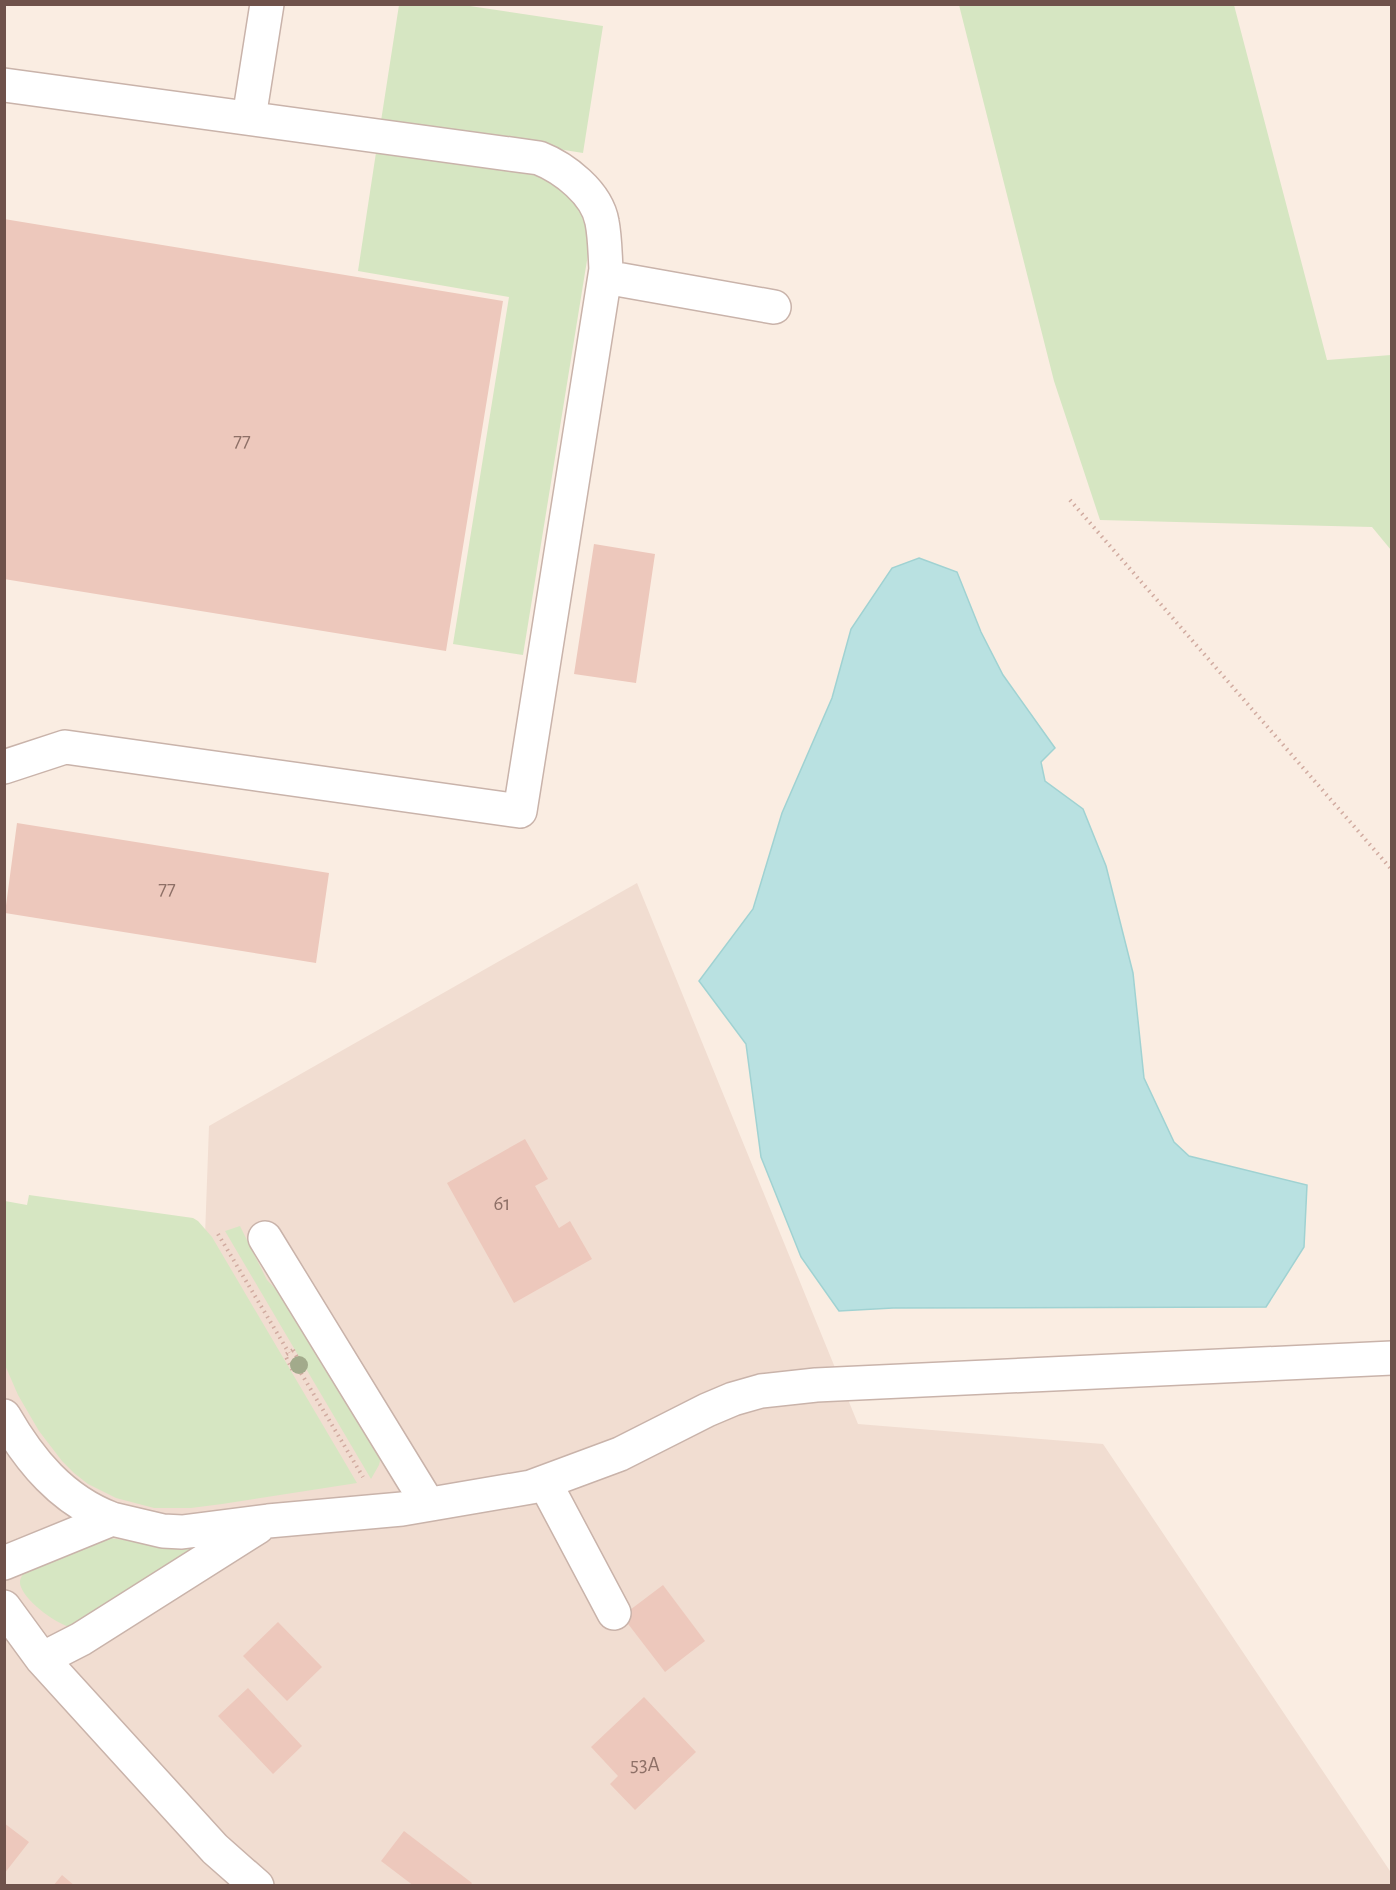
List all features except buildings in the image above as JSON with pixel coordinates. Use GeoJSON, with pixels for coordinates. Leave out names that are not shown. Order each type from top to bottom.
{"type":"FeatureCollection","features":[{"type":"Feature","properties":{"kind":"street"},"geometry":{"type":"LineString","coordinates":[[249,118],[267,4]]}},
{"type":"Feature","properties":{"kind":"street"},"geometry":{"type":"LineString","coordinates":[[4,85],[539,158],[555,165],[579,184],[596,206],[602,220],[606,269],[520,811],[65,747],[4,767]]}},
{"type":"Feature","properties":{"kind":"street"},"geometry":{"type":"LineString","coordinates":[[605,277],[774,307]]}},
{"type":"Feature","properties":{"kind":"street"},"geometry":{"type":"LineString","coordinates":[[265,1238],[428,1504]]}},
{"type":"Feature","properties":{"kind":"street"},"geometry":{"type":"LineString","coordinates":[[4,1416],[35,1462],[60,1489],[92,1511],[112,1519],[163,1532],[182,1532],[268,1521],[402,1509],[545,1483],[620,1454],[707,1410],[761,1391],[816,1385],[1392,1358]]}},
{"type":"Feature","properties":{"kind":"street"},"geometry":{"type":"LineString","coordinates":[[545,1483],[614,1613]]}},
{"type":"Feature","properties":{"kind":"street"},"geometry":{"type":"LineString","coordinates":[[4,1563],[112,1519]]}},
{"type":"Feature","properties":{"kind":"street"},"geometry":{"type":"LineString","coordinates":[[42,1659],[81,1639],[268,1521]]}},
{"type":"Feature","properties":{"kind":"street"},"geometry":{"type":"LineString","coordinates":[[4,1607],[42,1659],[215,1849],[257,1886]]}},
{"type":"Feature","properties":{"kind":"path"},"geometry":{"type":"LineString","coordinates":[[1070,500],[1392,870]]}},
{"type":"Feature","properties":{"kind":"path"},"geometry":{"type":"LineString","coordinates":[[218,1234],[289,1353]]}},
{"type":"Feature","properties":{"kind":"path"},"geometry":{"type":"LineString","coordinates":[[293,1350],[302,1366],[293,1371],[285,1355],[289,1353],[293,1350]]}},
{"type":"Feature","properties":{"kind":"path"},"geometry":{"type":"LineString","coordinates":[[298,1368],[363,1477]]}},
{"type":"Feature","properties":{"kind":"shaded area"},"geometry":{"type":"Polygon","coordinates":[[[637,883],[858,1424],[1103,1444],[1392,1874],[1391,1886],[5,1886],[5,1208],[205,1236],[209,1126],[637,883]]]}},
{"type":"Feature","properties":{"kind":"green space"},"geometry":{"type":"Polygon","coordinates":[[[399,5],[463,5],[603,26],[583,153],[381,121],[399,5]]]}},
{"type":"Feature","properties":{"kind":"green space"},"geometry":{"type":"Polygon","coordinates":[[[959,5],[1234,5],[1327,360],[1391,355],[1391,550],[1372,527],[1100,520],[1054,381],[959,5]]]}},
{"type":"Feature","properties":{"kind":"green space"},"geometry":{"type":"Polygon","coordinates":[[[377,146],[544,173],[554,178],[587,218],[589,248],[523,655],[453,644],[509,297],[358,271],[377,146]]]}},
{"type":"Feature","properties":{"kind":"green space"},"geometry":{"type":"Polygon","coordinates":[[[29,1195],[193,1218],[198,1221],[212,1237],[357,1483],[191,1508],[154,1508],[116,1498],[88,1484],[74,1473],[39,1431],[18,1395],[5,1365],[5,1201],[27,1205],[29,1195]]]}},
{"type":"Feature","properties":{"kind":"green space"},"geometry":{"type":"Polygon","coordinates":[[[240,1226],[267,1280],[301,1315],[381,1457],[371,1479],[225,1231],[240,1226]]]}},
{"type":"Feature","properties":{"kind":"green space"},"geometry":{"type":"Polygon","coordinates":[[[103,1537],[158,1545],[211,1546],[73,1628],[59,1623],[24,1593],[20,1583],[26,1570],[103,1537]]]}},
{"type":"Feature","properties":{"kind":"water"},"geometry":{"type":"Polygon","coordinates":[[[919,558],[957,572],[981,632],[1003,675],[1055,748],[1041,762],[1045,781],[1083,809],[1106,866],[1133,973],[1144,1078],[1174,1142],[1189,1156],[1307,1185],[1304,1247],[1266,1307],[893,1308],[839,1311],[801,1257],[761,1157],[746,1044],[699,981],[753,909],[782,813],[832,698],[851,629],[892,568],[919,558]]]}}]}
